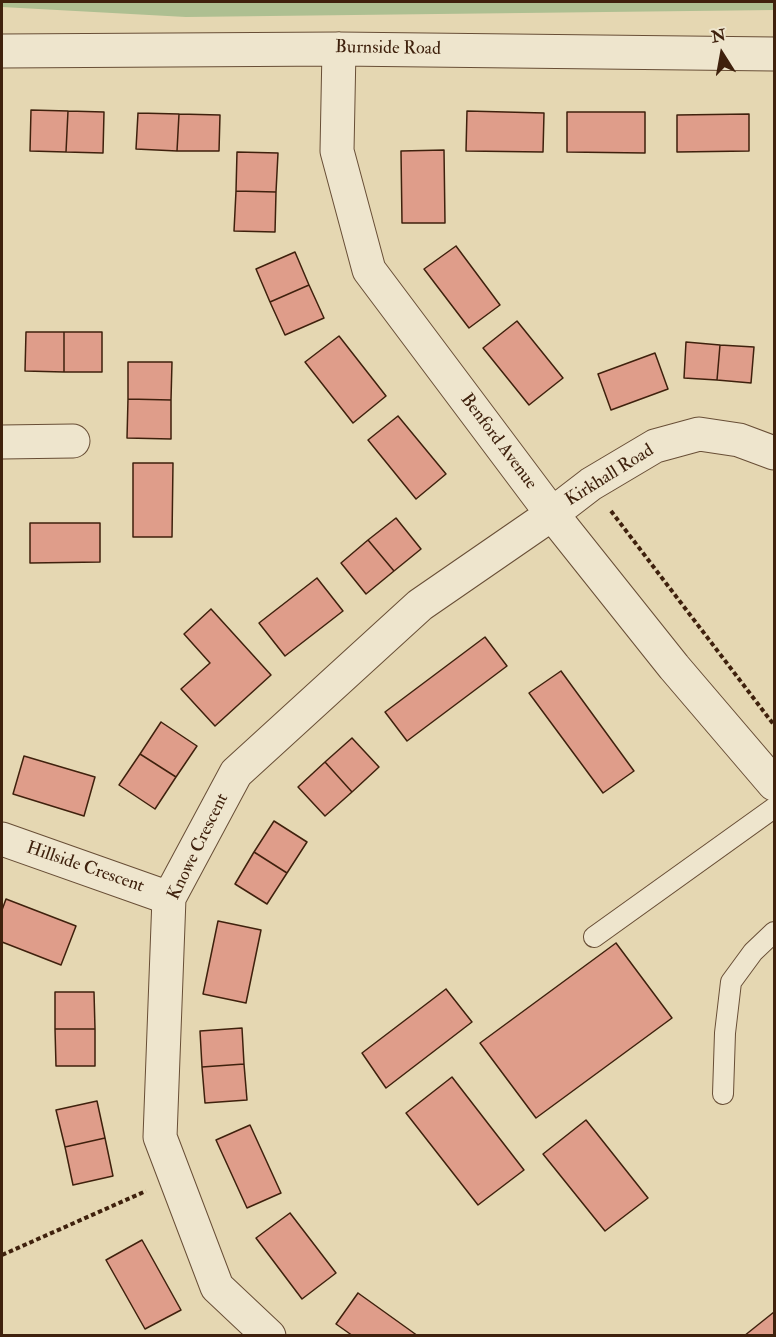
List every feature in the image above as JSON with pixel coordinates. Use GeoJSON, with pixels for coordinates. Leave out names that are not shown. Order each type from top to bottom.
{"type":"FeatureCollection","features":[{"type":"Feature","properties":{"kind":"street","name":"Burnside Road"},"geometry":{"type":"LineString","coordinates":[[2,51],[339,49],[774,54]]}},
{"type":"Feature","properties":{"kind":"street","name":"Benford Avenue"},"geometry":{"type":"LineString","coordinates":[[339,49],[337,150],[369,270],[552,514],[674,667],[774,784]]}},
{"type":"Feature","properties":{"kind":"street","name":"Kirkhall Road"},"geometry":{"type":"LineString","coordinates":[[552,514],[591,484],[655,446],[699,434],[739,440],[774,453]]}},
{"type":"Feature","properties":{"kind":"street"},"geometry":{"type":"LineString","coordinates":[[2,442],[73,441]]}},
{"type":"Feature","properties":{"kind":"street","name":"Knowe Crescent"},"geometry":{"type":"LineString","coordinates":[[269,1335],[217,1287],[160,1137],[169,898],[236,773],[420,604],[552,514]]}},
{"type":"Feature","properties":{"kind":"street","name":"Hillside Crescent"},"geometry":{"type":"LineString","coordinates":[[2,839],[169,898]]}},
{"type":"Feature","properties":{"kind":"lane"},"geometry":{"type":"LineString","coordinates":[[594,937],[774,808]]}},
{"type":"Feature","properties":{"kind":"lane"},"geometry":{"type":"LineString","coordinates":[[723,1094],[725,1033],[731,982],[753,952],[774,932]]}},
{"type":"Feature","properties":{"kind":"path"},"geometry":{"type":"LineString","coordinates":[[591,484],[774,725]]}},
{"type":"Feature","properties":{"kind":"path"},"geometry":{"type":"LineString","coordinates":[[2,1255],[175,1178]]}},
{"type":"Feature","properties":{"kind":"green space"},"geometry":{"type":"Polygon","coordinates":[[[2,2],[774,2],[774,10],[186,17],[2,7],[2,2]]]}},
{"type":"Feature","properties":{"kind":"building"},"geometry":{"type":"Polygon","coordinates":[[[31,110],[68,111],[66,152],[30,151],[31,110]]]}},
{"type":"Feature","properties":{"kind":"building"},"geometry":{"type":"Polygon","coordinates":[[[68,111],[104,112],[103,153],[66,152],[68,111]]]}},
{"type":"Feature","properties":{"kind":"building"},"geometry":{"type":"Polygon","coordinates":[[[467,111],[544,113],[543,152],[466,151],[467,111]]]}},
{"type":"Feature","properties":{"kind":"building"},"geometry":{"type":"Polygon","coordinates":[[[567,112],[645,112],[645,153],[567,152],[567,112]]]}},
{"type":"Feature","properties":{"kind":"building"},"geometry":{"type":"Polygon","coordinates":[[[138,113],[179,114],[177,151],[136,149],[138,113]]]}},
{"type":"Feature","properties":{"kind":"building"},"geometry":{"type":"Polygon","coordinates":[[[179,114],[220,115],[219,151],[177,151],[179,114]]]}},
{"type":"Feature","properties":{"kind":"building"},"geometry":{"type":"Polygon","coordinates":[[[749,114],[749,151],[677,152],[677,115],[749,114]]]}},
{"type":"Feature","properties":{"kind":"building"},"geometry":{"type":"Polygon","coordinates":[[[444,150],[445,223],[402,223],[401,151],[444,150]]]}},
{"type":"Feature","properties":{"kind":"building"},"geometry":{"type":"Polygon","coordinates":[[[237,152],[278,153],[276,192],[236,191],[237,152]]]}},
{"type":"Feature","properties":{"kind":"building"},"geometry":{"type":"Polygon","coordinates":[[[236,191],[276,192],[275,232],[234,231],[236,191]]]}},
{"type":"Feature","properties":{"kind":"building"},"geometry":{"type":"Polygon","coordinates":[[[456,246],[500,305],[469,328],[424,269],[456,246]]]}},
{"type":"Feature","properties":{"kind":"building"},"geometry":{"type":"Polygon","coordinates":[[[295,252],[309,285],[270,302],[256,269],[295,252]]]}},
{"type":"Feature","properties":{"kind":"building"},"geometry":{"type":"Polygon","coordinates":[[[309,285],[324,318],[285,335],[270,302],[309,285]]]}},
{"type":"Feature","properties":{"kind":"building"},"geometry":{"type":"Polygon","coordinates":[[[517,321],[563,378],[529,405],[483,348],[517,321]]]}},
{"type":"Feature","properties":{"kind":"building"},"geometry":{"type":"Polygon","coordinates":[[[26,332],[64,332],[64,372],[25,371],[26,332]]]}},
{"type":"Feature","properties":{"kind":"building"},"geometry":{"type":"Polygon","coordinates":[[[64,332],[102,332],[102,372],[64,372],[64,332]]]}},
{"type":"Feature","properties":{"kind":"building"},"geometry":{"type":"Polygon","coordinates":[[[339,336],[386,396],[353,423],[305,362],[339,336]]]}},
{"type":"Feature","properties":{"kind":"building"},"geometry":{"type":"Polygon","coordinates":[[[686,342],[720,345],[717,380],[684,378],[686,342]]]}},
{"type":"Feature","properties":{"kind":"building"},"geometry":{"type":"Polygon","coordinates":[[[720,345],[754,347],[751,383],[717,380],[720,345]]]}},
{"type":"Feature","properties":{"kind":"building"},"geometry":{"type":"Polygon","coordinates":[[[655,353],[668,389],[611,410],[598,374],[655,353]]]}},
{"type":"Feature","properties":{"kind":"building"},"geometry":{"type":"Polygon","coordinates":[[[128,362],[172,362],[171,400],[128,399],[128,362]]]}},
{"type":"Feature","properties":{"kind":"building"},"geometry":{"type":"Polygon","coordinates":[[[128,399],[171,400],[171,439],[127,438],[128,399]]]}},
{"type":"Feature","properties":{"kind":"building"},"geometry":{"type":"Polygon","coordinates":[[[398,416],[446,474],[416,499],[368,440],[398,416]]]}},
{"type":"Feature","properties":{"kind":"building"},"geometry":{"type":"Polygon","coordinates":[[[133,463],[173,463],[172,537],[133,537],[133,463]]]}},
{"type":"Feature","properties":{"kind":"building"},"geometry":{"type":"Polygon","coordinates":[[[396,518],[421,549],[394,571],[368,540],[396,518]]]}},
{"type":"Feature","properties":{"kind":"building"},"geometry":{"type":"Polygon","coordinates":[[[30,523],[100,523],[100,562],[30,563],[30,523]]]}},
{"type":"Feature","properties":{"kind":"building"},"geometry":{"type":"Polygon","coordinates":[[[368,540],[394,571],[366,594],[341,563],[368,540]]]}},
{"type":"Feature","properties":{"kind":"building"},"geometry":{"type":"Polygon","coordinates":[[[317,578],[343,611],[285,656],[259,623],[317,578]]]}},
{"type":"Feature","properties":{"kind":"building"},"geometry":{"type":"Polygon","coordinates":[[[211,609],[271,675],[215,726],[181,689],[210,663],[184,634],[211,609]]]}},
{"type":"Feature","properties":{"kind":"building"},"geometry":{"type":"Polygon","coordinates":[[[485,637],[507,666],[407,741],[385,712],[485,637]]]}},
{"type":"Feature","properties":{"kind":"building"},"geometry":{"type":"Polygon","coordinates":[[[561,671],[634,771],[603,793],[529,693],[561,671]]]}},
{"type":"Feature","properties":{"kind":"building"},"geometry":{"type":"Polygon","coordinates":[[[161,722],[197,746],[176,777],[140,754],[161,722]]]}},
{"type":"Feature","properties":{"kind":"building"},"geometry":{"type":"Polygon","coordinates":[[[352,738],[379,767],[352,792],[325,762],[352,738]]]}},
{"type":"Feature","properties":{"kind":"building"},"geometry":{"type":"Polygon","coordinates":[[[140,754],[176,777],[155,809],[119,785],[140,754]]]}},
{"type":"Feature","properties":{"kind":"building"},"geometry":{"type":"Polygon","coordinates":[[[24,756],[95,777],[84,816],[13,794],[24,756]]]}},
{"type":"Feature","properties":{"kind":"building"},"geometry":{"type":"Polygon","coordinates":[[[325,762],[352,792],[325,816],[298,787],[325,762]]]}},
{"type":"Feature","properties":{"kind":"building"},"geometry":{"type":"Polygon","coordinates":[[[274,821],[307,842],[287,873],[254,852],[274,821]]]}},
{"type":"Feature","properties":{"kind":"building"},"geometry":{"type":"Polygon","coordinates":[[[254,852],[287,873],[267,904],[235,884],[254,852]]]}},
{"type":"Feature","properties":{"kind":"building"},"geometry":{"type":"Polygon","coordinates":[[[6,899],[76,926],[61,965],[2,942],[2,910],[6,899]]]}},
{"type":"Feature","properties":{"kind":"building"},"geometry":{"type":"Polygon","coordinates":[[[218,921],[261,930],[246,1003],[203,994],[218,921]]]}},
{"type":"Feature","properties":{"kind":"building"},"geometry":{"type":"Polygon","coordinates":[[[616,943],[672,1018],[536,1118],[480,1043],[616,943]]]}},
{"type":"Feature","properties":{"kind":"building"},"geometry":{"type":"Polygon","coordinates":[[[446,989],[472,1022],[386,1088],[362,1053],[446,989]]]}},
{"type":"Feature","properties":{"kind":"building"},"geometry":{"type":"Polygon","coordinates":[[[55,992],[94,992],[95,1029],[55,1029],[55,992]]]}},
{"type":"Feature","properties":{"kind":"building"},"geometry":{"type":"Polygon","coordinates":[[[242,1028],[244,1064],[202,1067],[200,1031],[242,1028]]]}},
{"type":"Feature","properties":{"kind":"building"},"geometry":{"type":"Polygon","coordinates":[[[55,1029],[95,1029],[95,1066],[56,1066],[55,1029]]]}},
{"type":"Feature","properties":{"kind":"building"},"geometry":{"type":"Polygon","coordinates":[[[244,1064],[247,1100],[205,1103],[202,1067],[244,1064]]]}},
{"type":"Feature","properties":{"kind":"building"},"geometry":{"type":"Polygon","coordinates":[[[452,1077],[524,1170],[478,1205],[406,1113],[452,1077]]]}},
{"type":"Feature","properties":{"kind":"building"},"geometry":{"type":"Polygon","coordinates":[[[97,1101],[105,1138],[65,1147],[56,1110],[97,1101]]]}},
{"type":"Feature","properties":{"kind":"building"},"geometry":{"type":"Polygon","coordinates":[[[586,1120],[648,1198],[605,1231],[543,1154],[586,1120]]]}},
{"type":"Feature","properties":{"kind":"building"},"geometry":{"type":"Polygon","coordinates":[[[250,1125],[281,1193],[247,1208],[216,1140],[250,1125]]]}},
{"type":"Feature","properties":{"kind":"building"},"geometry":{"type":"Polygon","coordinates":[[[105,1138],[113,1176],[73,1185],[65,1147],[105,1138]]]}},
{"type":"Feature","properties":{"kind":"building"},"geometry":{"type":"Polygon","coordinates":[[[290,1213],[336,1273],[302,1299],[256,1238],[290,1213]]]}},
{"type":"Feature","properties":{"kind":"building"},"geometry":{"type":"Polygon","coordinates":[[[142,1240],[181,1310],[145,1329],[106,1260],[142,1240]]]}},
{"type":"Feature","properties":{"kind":"building"},"geometry":{"type":"Polygon","coordinates":[[[358,1293],[418,1336],[353,1336],[336,1324],[358,1293]]]}},
{"type":"Feature","properties":{"kind":"building"},"geometry":{"type":"Polygon","coordinates":[[[774,1312],[774,1336],[744,1336],[774,1312]]]}}]}
